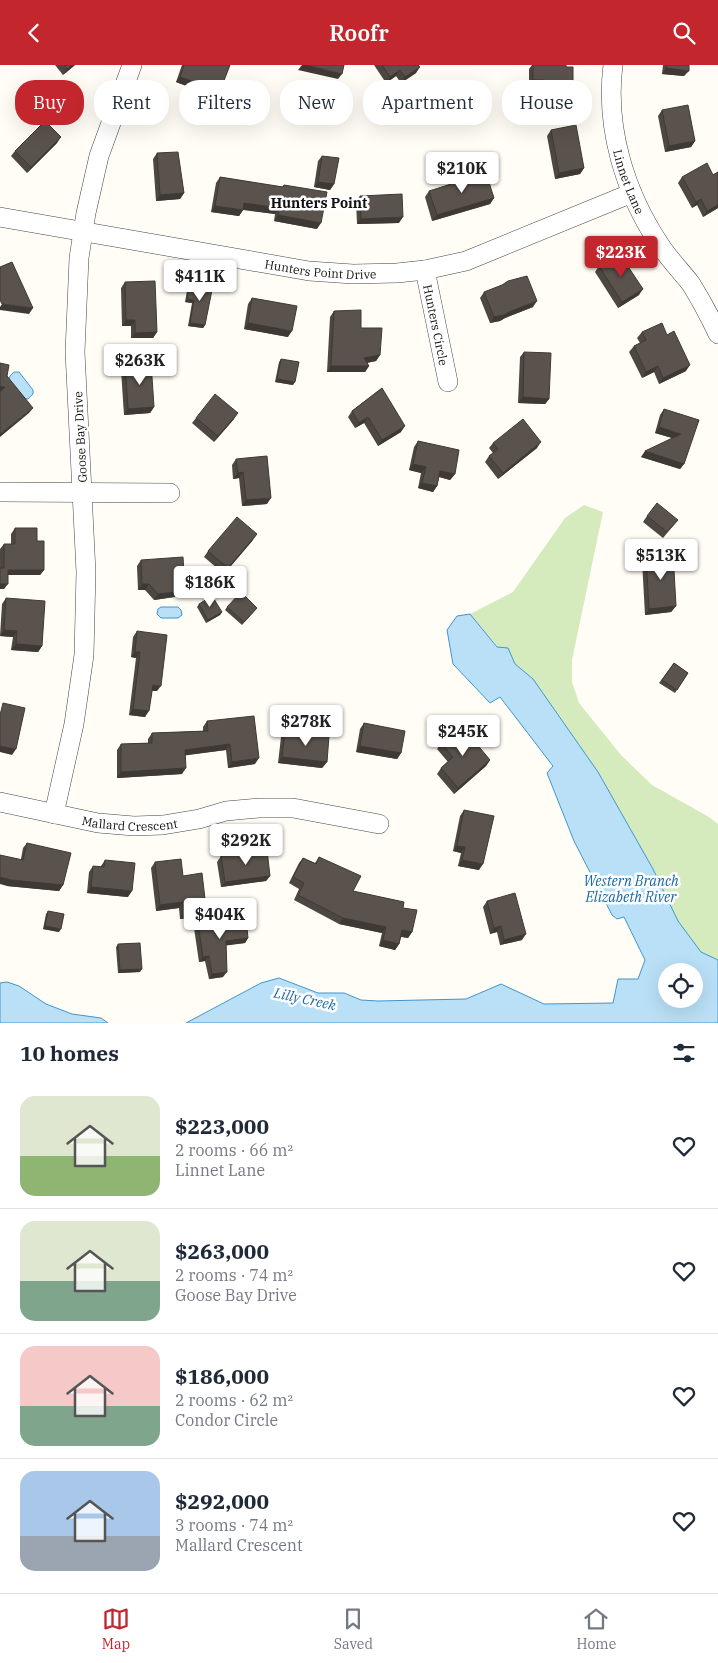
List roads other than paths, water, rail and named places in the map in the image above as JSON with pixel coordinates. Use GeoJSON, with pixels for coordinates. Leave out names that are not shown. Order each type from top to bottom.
{"type":"FeatureCollection","features":[{"type":"Feature","properties":{"kind":"street","name":"Goose Bay Drive"},"geometry":{"type":"LineString","coordinates":[[54,814],[74,724],[84,655],[86,572],[75,352],[78,258],[99,156],[132,65]]}},
{"type":"Feature","properties":{"kind":"street","name":"Linnet Lane"},"geometry":{"type":"LineString","coordinates":[[613,65],[611,101],[615,136],[632,193],[646,223],[661,247],[690,283],[718,334]]}},
{"type":"Feature","properties":{"kind":"street","name":"Hunters Point Drive"},"geometry":{"type":"LineString","coordinates":[[0,217],[309,271],[353,274],[397,273],[425,270],[466,261],[632,193]]}},
{"type":"Feature","properties":{"kind":"street","name":"Hunters Circle"},"geometry":{"type":"LineString","coordinates":[[425,270],[448,382]]}},
{"type":"Feature","properties":{"kind":"street"},"geometry":{"type":"LineString","coordinates":[[0,492],[170,493]]}},
{"type":"Feature","properties":{"kind":"street","name":"Mallard Crescent"},"geometry":{"type":"LineString","coordinates":[[0,802],[98,823],[134,826],[163,825],[199,819],[226,811],[259,808],[292,808],[379,823]]}},
{"type":"Feature","properties":{"kind":"water"},"geometry":{"type":"Polygon","coordinates":[[[14,372],[19,372],[33,390],[33,394],[28,399],[23,398],[9,380],[14,372]]]}},
{"type":"Feature","properties":{"kind":"water"},"geometry":{"type":"Polygon","coordinates":[[[161,607],[178,607],[182,615],[178,618],[161,618],[157,614],[158,609],[161,607]]]}},
{"type":"Feature","properties":{"kind":"water","name":"Western Branch Elizabeth River"},"geometry":{"type":"Polygon","coordinates":[[[470,614],[497,647],[508,648],[515,664],[533,679],[598,772],[653,869],[678,921],[701,952],[718,960],[718,1023],[186,1023],[261,983],[279,978],[318,993],[344,993],[361,1000],[378,1001],[466,999],[501,984],[544,1004],[613,1003],[618,979],[638,979],[645,960],[624,917],[617,919],[612,915],[574,841],[547,773],[553,766],[500,697],[490,703],[453,664],[447,630],[457,616],[470,614]]]}},
{"type":"Feature","properties":{"kind":"water"},"geometry":{"type":"Polygon","coordinates":[[[7,982],[19,986],[46,1004],[72,1014],[101,1018],[108,1023],[0,1023],[0,983],[7,982]]]}},
{"type":"Feature","properties":{"kind":"district","name":"Hunters Point"},"geometry":{"type":"Point","coordinates":[319,203]}},
{"type":"Feature","properties":{"kind":"water label","name":"Lilly Creek"},"geometry":{"type":"Point","coordinates":[305,999]}}]}
